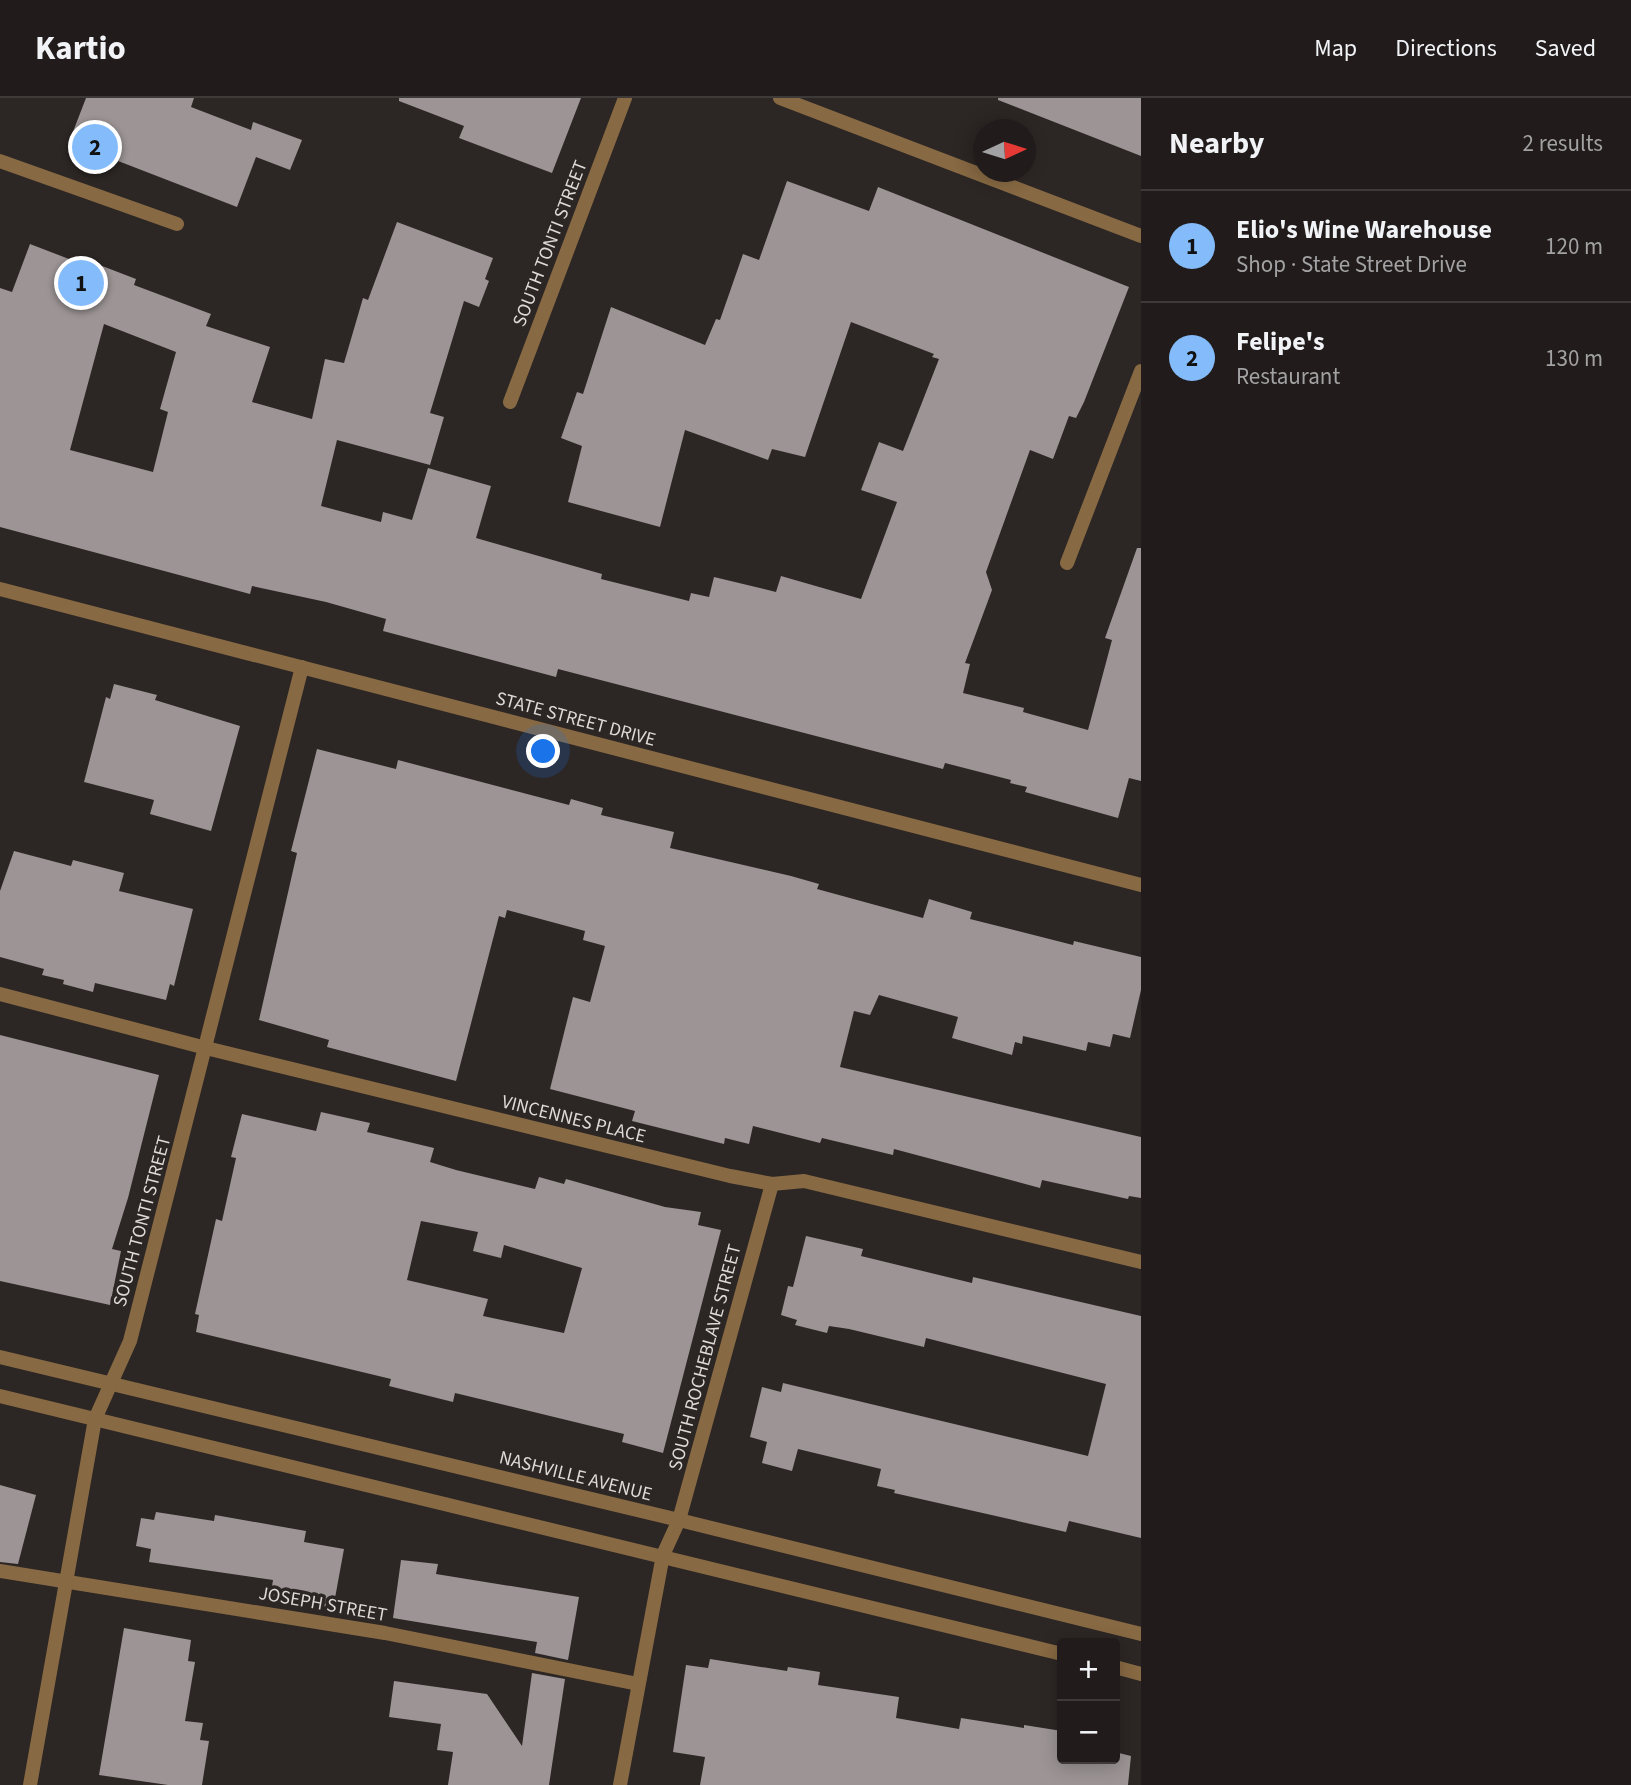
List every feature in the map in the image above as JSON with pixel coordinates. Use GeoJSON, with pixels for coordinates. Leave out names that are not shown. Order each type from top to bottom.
{"type":"FeatureCollection","features":[{"type":"Feature","properties":{"kind":"street","name":"SOUTH TONTI STREET"},"geometry":{"type":"LineString","coordinates":[[510,402],[625,98]]}},
{"type":"Feature","properties":{"kind":"street"},"geometry":{"type":"LineString","coordinates":[[780,98],[1141,236]]}},
{"type":"Feature","properties":{"kind":"street"},"geometry":{"type":"LineString","coordinates":[[0,161],[177,224]]}},
{"type":"Feature","properties":{"kind":"street"},"geometry":{"type":"LineString","coordinates":[[1067,563],[1141,371]]}},
{"type":"Feature","properties":{"kind":"street","name":"STATE STREET DRIVE"},"geometry":{"type":"LineString","coordinates":[[0,589],[1141,885]]}},
{"type":"Feature","properties":{"kind":"street","name":"SOUTH TONTI STREET"},"geometry":{"type":"LineString","coordinates":[[30,1785],[95,1419],[130,1341],[302,667]]}},
{"type":"Feature","properties":{"kind":"street","name":"VINCENNES PLACE"},"geometry":{"type":"LineString","coordinates":[[0,994],[206,1048],[772,1184],[804,1181],[1141,1262]]}},
{"type":"Feature","properties":{"kind":"street","name":"SOUTH ROCHEBLAVE STREET"},"geometry":{"type":"LineString","coordinates":[[620,1785],[663,1555],[679,1520],[772,1184]]}},
{"type":"Feature","properties":{"kind":"street","name":"NASHVILLE AVENUE"},"geometry":{"type":"LineString","coordinates":[[0,1357],[1141,1634]]}},
{"type":"Feature","properties":{"kind":"street"},"geometry":{"type":"LineString","coordinates":[[0,1396],[1057,1653]]}},
{"type":"Feature","properties":{"kind":"street","name":"JOSEPH STREET"},"geometry":{"type":"LineString","coordinates":[[0,1571],[385,1633],[638,1684]]}},
{"type":"Feature","properties":{"kind":"street"},"geometry":{"type":"LineString","coordinates":[[1120,1668],[1141,1674]]}},
{"type":"Feature","properties":{"kind":"building"},"geometry":{"type":"Polygon","coordinates":[[[86,98],[194,98],[191,107],[251,130],[253,122],[302,140],[290,170],[256,157],[237,207],[69,142],[86,98]]]}},
{"type":"Feature","properties":{"kind":"building"},"geometry":{"type":"Polygon","coordinates":[[[399,98],[581,98],[552,173],[459,138],[464,126],[399,101],[399,98]]]}},
{"type":"Feature","properties":{"kind":"building"},"geometry":{"type":"Polygon","coordinates":[[[1141,98],[1141,156],[998,100],[1141,98]]]}},
{"type":"Feature","properties":{"kind":"building"},"geometry":{"type":"Polygon","coordinates":[[[787,181],[869,211],[878,187],[1129,287],[1084,402],[1076,418],[1069,416],[1053,459],[1030,450],[986,572],[992,590],[965,663],[970,664],[963,693],[1024,708],[1023,712],[1088,730],[1112,640],[1105,638],[1137,548],[1141,548],[1141,781],[1129,778],[1118,818],[1025,792],[1027,787],[1010,783],[1011,780],[945,763],[943,769],[558,669],[556,677],[383,631],[386,619],[326,602],[252,586],[250,594],[0,527],[0,288],[12,292],[30,244],[95,269],[97,264],[136,279],[134,285],[211,314],[206,326],[270,347],[252,402],[312,419],[325,359],[344,363],[363,298],[368,300],[397,222],[493,258],[485,279],[489,281],[479,307],[464,301],[430,413],[444,417],[430,465],[337,440],[321,506],[381,522],[383,512],[412,520],[428,468],[491,486],[476,538],[602,574],[601,579],[689,601],[691,593],[709,597],[714,577],[776,592],[781,576],[861,599],[897,502],[861,490],[879,442],[903,451],[939,359],[932,357],[934,354],[851,322],[805,457],[772,449],[768,460],[685,430],[660,527],[568,502],[582,446],[561,438],[577,392],[583,394],[611,307],[705,345],[716,319],[720,320],[743,254],[759,260],[787,181]],[[104,324],[70,450],[153,472],[168,412],[160,409],[176,352],[104,324]]]}},
{"type":"Feature","properties":{"kind":"building"},"geometry":{"type":"Polygon","coordinates":[[[114,684],[157,695],[155,700],[240,726],[211,831],[150,814],[154,800],[84,782],[106,697],[110,699],[114,684]]]}},
{"type":"Feature","properties":{"kind":"building"},"geometry":{"type":"Polygon","coordinates":[[[317,749],[396,769],[398,760],[569,805],[571,799],[603,808],[601,815],[674,832],[670,848],[791,876],[819,884],[817,889],[923,918],[929,899],[972,912],[970,919],[1073,945],[1074,941],[1141,957],[1141,990],[1130,1038],[1113,1034],[1110,1047],[1088,1042],[1086,1051],[1023,1036],[1022,1044],[1015,1042],[1012,1055],[952,1038],[958,1017],[879,995],[870,1015],[854,1011],[840,1067],[1141,1137],[1141,1198],[1129,1196],[1128,1199],[1042,1180],[1040,1188],[894,1149],[893,1155],[822,1138],[820,1143],[753,1126],[749,1144],[725,1138],[724,1144],[632,1121],[635,1111],[550,1089],[573,997],[590,1002],[605,946],[583,940],[585,931],[507,910],[505,918],[499,916],[456,1081],[327,1047],[329,1040],[259,1020],[297,853],[291,851],[317,749]]]}},
{"type":"Feature","properties":{"kind":"building"},"geometry":{"type":"Polygon","coordinates":[[[14,851],[71,866],[73,860],[124,873],[119,891],[193,909],[174,986],[170,984],[166,1000],[95,983],[93,992],[63,984],[64,980],[42,975],[44,969],[0,957],[0,891],[14,851]]]}},
{"type":"Feature","properties":{"kind":"building"},"geometry":{"type":"Polygon","coordinates":[[[0,1035],[159,1075],[128,1198],[112,1249],[121,1251],[110,1305],[0,1281],[0,1035]]]}},
{"type":"Feature","properties":{"kind":"building"},"geometry":{"type":"Polygon","coordinates":[[[321,1112],[370,1123],[367,1132],[434,1148],[430,1162],[456,1170],[535,1189],[539,1177],[564,1184],[566,1179],[665,1207],[701,1212],[698,1225],[721,1230],[663,1453],[622,1442],[624,1434],[455,1393],[453,1402],[389,1386],[391,1379],[196,1332],[199,1315],[195,1314],[216,1219],[222,1221],[236,1158],[231,1157],[242,1114],[316,1131],[321,1112]],[[421,1221],[407,1280],[488,1299],[483,1316],[564,1333],[582,1268],[504,1245],[501,1258],[473,1251],[478,1232],[421,1221]]]}},
{"type":"Feature","properties":{"kind":"building"},"geometry":{"type":"Polygon","coordinates":[[[806,1236],[863,1249],[861,1256],[972,1283],[973,1277],[1141,1316],[1141,1538],[1069,1521],[1066,1532],[894,1493],[895,1490],[877,1486],[881,1469],[798,1449],[792,1471],[762,1463],[767,1442],[750,1437],[762,1387],[781,1392],[783,1383],[1088,1456],[1106,1384],[926,1338],[924,1347],[849,1329],[829,1326],[827,1333],[795,1325],[797,1320],[781,1315],[788,1286],[793,1287],[806,1236]]]}},
{"type":"Feature","properties":{"kind":"building"},"geometry":{"type":"Polygon","coordinates":[[[0,1485],[36,1495],[18,1564],[0,1562],[0,1485]]]}},
{"type":"Feature","properties":{"kind":"building"},"geometry":{"type":"Polygon","coordinates":[[[156,1512],[214,1521],[215,1515],[306,1531],[304,1542],[344,1549],[333,1609],[270,1598],[273,1580],[149,1562],[151,1549],[136,1546],[141,1518],[154,1520],[156,1512]]]}},
{"type":"Feature","properties":{"kind":"building"},"geometry":{"type":"Polygon","coordinates":[[[401,1560],[438,1564],[436,1574],[579,1597],[568,1660],[535,1653],[537,1642],[393,1618],[401,1560]]]}},
{"type":"Feature","properties":{"kind":"building"},"geometry":{"type":"Polygon","coordinates":[[[124,1628],[191,1640],[188,1661],[195,1662],[185,1721],[203,1723],[200,1740],[209,1741],[202,1785],[168,1785],[99,1775],[124,1628]]]}},
{"type":"Feature","properties":{"kind":"building"},"geometry":{"type":"Polygon","coordinates":[[[710,1659],[787,1671],[788,1667],[820,1672],[818,1685],[899,1697],[896,1718],[959,1729],[961,1718],[1057,1730],[1057,1764],[1120,1764],[1120,1753],[1131,1756],[1128,1785],[700,1785],[705,1757],[673,1752],[686,1665],[708,1668],[710,1659]]]}},
{"type":"Feature","properties":{"kind":"building"},"geometry":{"type":"Polygon","coordinates":[[[532,1673],[565,1679],[549,1785],[448,1785],[453,1752],[437,1750],[441,1724],[389,1717],[394,1681],[487,1694],[522,1746],[532,1673]]]}},
{"type":"Feature","properties":{"kind":"place","name":"Felipe's"},"geometry":{"type":"Point","coordinates":[95,147]}},
{"type":"Feature","properties":{"kind":"place","name":"Elio's Wine Warehouse"},"geometry":{"type":"Point","coordinates":[81,283]}}]}
